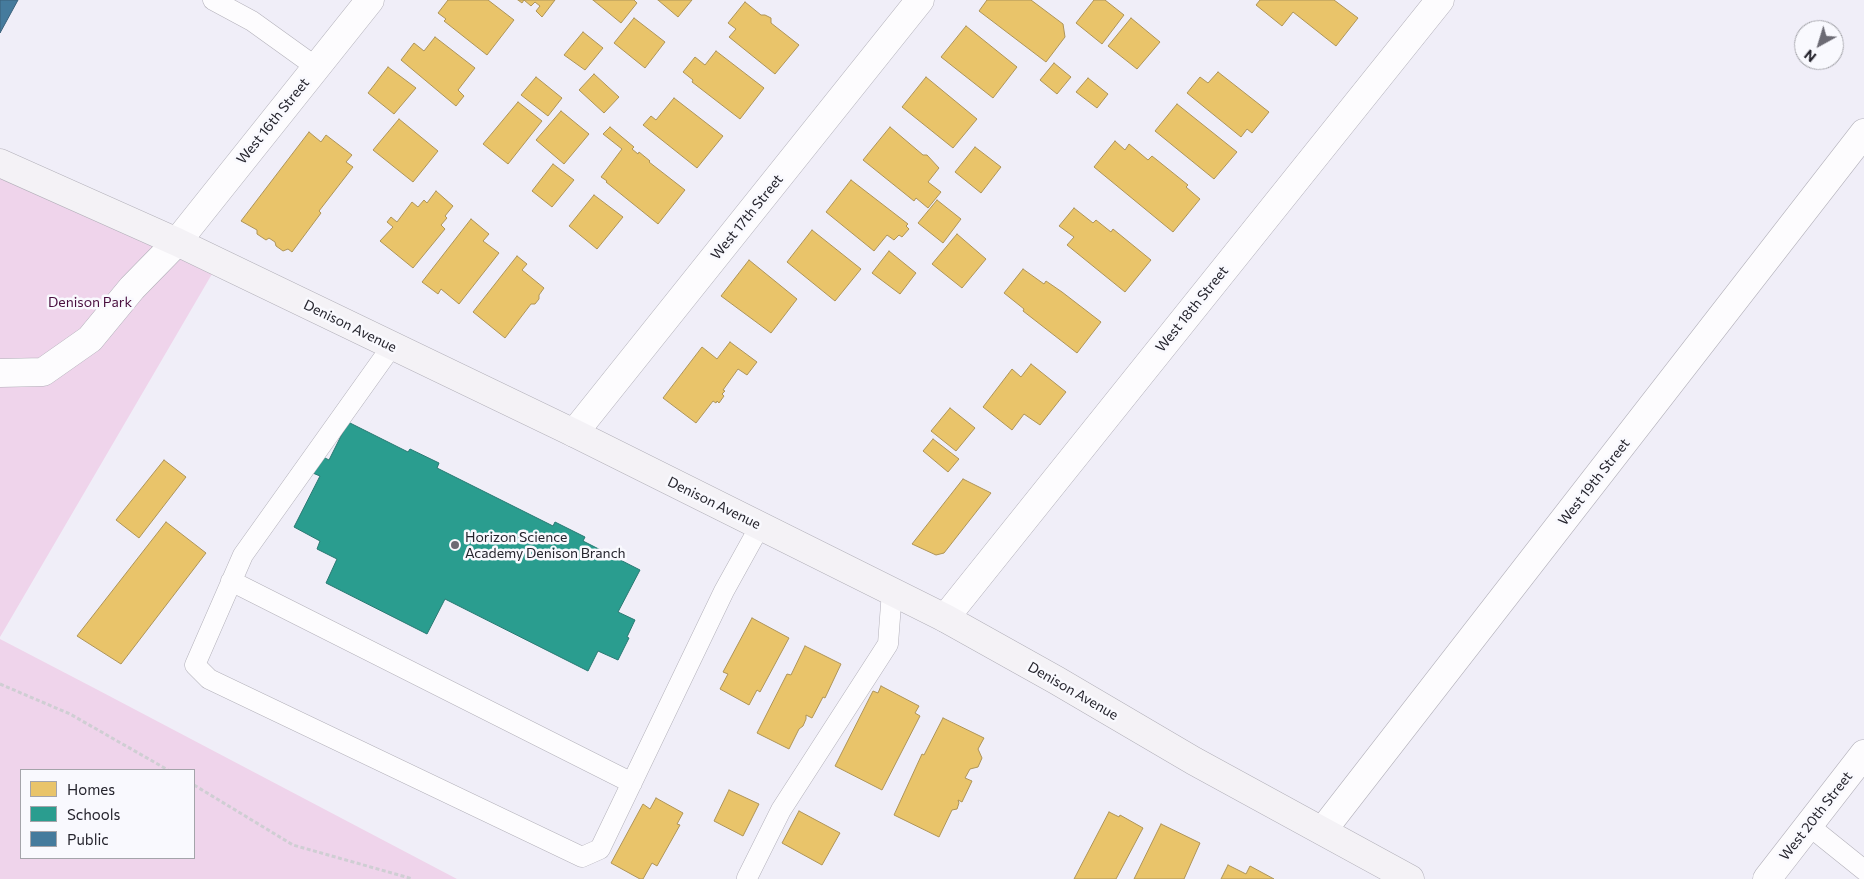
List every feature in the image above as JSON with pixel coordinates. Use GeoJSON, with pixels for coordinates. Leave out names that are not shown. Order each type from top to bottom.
{"type":"FeatureCollection","features":[{"type":"Feature","properties":{"kind":"main road","name":"Denison Avenue"},"geometry":{"type":"LineString","coordinates":[[0,163],[177,242],[574,433],[945,618],[1056,680],[1194,761],[1410,879]]}},
{"type":"Feature","properties":{"kind":"street","name":"West 16th Street"},"geometry":{"type":"LineString","coordinates":[[0,373],[43,372],[90,340],[132,288],[177,242],[370,0]]}},
{"type":"Feature","properties":{"kind":"street","name":"West 17th Street"},"geometry":{"type":"LineString","coordinates":[[574,433],[920,0]]}},
{"type":"Feature","properties":{"kind":"street","name":"West 18th Street"},"geometry":{"type":"LineString","coordinates":[[945,618],[1440,0]]}},
{"type":"Feature","properties":{"kind":"street","name":"West 19th Street"},"geometry":{"type":"LineString","coordinates":[[1323,830],[1864,133]]}},
{"type":"Feature","properties":{"kind":"street","name":"West 20th Street"},"geometry":{"type":"LineString","coordinates":[[1767,879],[1864,754]]}},
{"type":"Feature","properties":{"kind":"lane"},"geometry":{"type":"LineString","coordinates":[[213,0],[252,21],[316,67]]}},
{"type":"Feature","properties":{"kind":"lane"},"geometry":{"type":"LineString","coordinates":[[392,346],[243,555],[195,665],[209,679],[582,857],[600,849],[724,591],[760,526]]}},
{"type":"Feature","properties":{"kind":"lane"},"geometry":{"type":"LineString","coordinates":[[231,581],[632,783]]}},
{"type":"Feature","properties":{"kind":"lane"},"geometry":{"type":"LineString","coordinates":[[747,878],[782,810],[888,644],[892,592]]}},
{"type":"Feature","properties":{"kind":"lane"},"geometry":{"type":"LineString","coordinates":[[1808,825],[1864,870]]}},
{"type":"Feature","properties":{"kind":"path"},"geometry":{"type":"LineString","coordinates":[[0,684],[70,714],[166,769]]}},
{"type":"Feature","properties":{"kind":"path"},"geometry":{"type":"LineString","coordinates":[[195,786],[293,845],[413,879]]}},
{"type":"Feature","properties":{"kind":"path"},"geometry":{"type":"LineString","coordinates":[[400,874],[402,879]]}},
{"type":"Feature","properties":{"kind":"green space","name":"Denison Park"},"geometry":{"type":"Polygon","coordinates":[[[0,163],[219,262],[0,637],[0,163]]]}},
{"type":"Feature","properties":{"kind":"green space"},"geometry":{"type":"Polygon","coordinates":[[[0,639],[457,879],[0,879],[0,639]]]}},
{"type":"Feature","properties":{"kind":"building: Homes"},"geometry":{"type":"Polygon","coordinates":[[[448,0],[488,0],[514,20],[487,55],[444,21],[446,19],[438,13],[448,0]]]}},
{"type":"Feature","properties":{"kind":"building: Homes"},"geometry":{"type":"Polygon","coordinates":[[[524,0],[555,0],[542,17],[536,11],[540,6],[535,2],[531,6],[524,0]]]}},
{"type":"Feature","properties":{"kind":"building: Homes"},"geometry":{"type":"Polygon","coordinates":[[[593,0],[634,0],[637,3],[621,23],[593,0]]]}},
{"type":"Feature","properties":{"kind":"building: Homes"},"geometry":{"type":"Polygon","coordinates":[[[658,0],[692,0],[678,17],[658,0]]]}},
{"type":"Feature","properties":{"kind":"building: Homes"},"geometry":{"type":"Polygon","coordinates":[[[987,0],[1031,0],[1063,24],[1065,37],[1046,62],[979,11],[987,0]]]}},
{"type":"Feature","properties":{"kind":"building: Homes"},"geometry":{"type":"Polygon","coordinates":[[[1094,0],[1105,0],[1124,15],[1102,44],[1076,23],[1094,0]]]}},
{"type":"Feature","properties":{"kind":"building: Homes"},"geometry":{"type":"Polygon","coordinates":[[[1260,0],[1334,0],[1358,18],[1336,46],[1293,12],[1282,26],[1256,5],[1260,0]]]}},
{"type":"Feature","properties":{"kind":"building: Homes"},"geometry":{"type":"Polygon","coordinates":[[[745,2],[761,15],[771,18],[771,23],[799,45],[775,74],[729,37],[736,29],[728,23],[745,2]]]}},
{"type":"Feature","properties":{"kind":"building: Homes"},"geometry":{"type":"Polygon","coordinates":[[[634,18],[665,42],[645,68],[614,43],[634,18]]]}},
{"type":"Feature","properties":{"kind":"building: Homes"},"geometry":{"type":"Polygon","coordinates":[[[1131,18],[1160,42],[1137,69],[1108,46],[1131,18]]]}},
{"type":"Feature","properties":{"kind":"building: Homes"},"geometry":{"type":"Polygon","coordinates":[[[966,26],[1017,67],[993,98],[941,57],[966,26]]]}},
{"type":"Feature","properties":{"kind":"building: Homes"},"geometry":{"type":"Polygon","coordinates":[[[583,32],[603,48],[585,70],[564,55],[583,32]]]}},
{"type":"Feature","properties":{"kind":"building: Homes"},"geometry":{"type":"Polygon","coordinates":[[[435,37],[475,68],[458,90],[464,96],[456,106],[401,60],[414,43],[424,51],[435,37]]]}},
{"type":"Feature","properties":{"kind":"building: Homes"},"geometry":{"type":"Polygon","coordinates":[[[716,51],[764,88],[740,119],[692,82],[693,80],[683,72],[695,57],[705,65],[716,51]]]}},
{"type":"Feature","properties":{"kind":"building: Homes"},"geometry":{"type":"Polygon","coordinates":[[[1054,63],[1071,77],[1057,94],[1040,80],[1054,63]]]}},
{"type":"Feature","properties":{"kind":"building: Homes"},"geometry":{"type":"Polygon","coordinates":[[[388,67],[416,88],[394,114],[368,93],[388,67]]]}},
{"type":"Feature","properties":{"kind":"building: Homes"},"geometry":{"type":"Polygon","coordinates":[[[1218,72],[1269,112],[1252,133],[1247,129],[1241,137],[1187,93],[1200,77],[1208,83],[1218,72]]]}},
{"type":"Feature","properties":{"kind":"building: Homes"},"geometry":{"type":"Polygon","coordinates":[[[594,74],[619,97],[604,113],[579,90],[594,74]]]}},
{"type":"Feature","properties":{"kind":"building: Homes"},"geometry":{"type":"Polygon","coordinates":[[[536,77],[562,98],[548,116],[521,95],[536,77]]]}},
{"type":"Feature","properties":{"kind":"building: Homes"},"geometry":{"type":"Polygon","coordinates":[[[926,77],[977,119],[953,148],[902,107],[926,77]]]}},
{"type":"Feature","properties":{"kind":"building: Homes"},"geometry":{"type":"Polygon","coordinates":[[[1088,78],[1108,94],[1097,108],[1076,92],[1088,78]]]}},
{"type":"Feature","properties":{"kind":"building: Homes"},"geometry":{"type":"Polygon","coordinates":[[[674,98],[723,136],[697,168],[643,125],[651,116],[656,120],[674,98]]]}},
{"type":"Feature","properties":{"kind":"building: Homes"},"geometry":{"type":"Polygon","coordinates":[[[518,102],[542,121],[508,164],[483,144],[518,102]]]}},
{"type":"Feature","properties":{"kind":"building: Homes"},"geometry":{"type":"Polygon","coordinates":[[[1177,104],[1237,152],[1214,179],[1155,131],[1177,104]]]}},
{"type":"Feature","properties":{"kind":"building: Homes"},"geometry":{"type":"Polygon","coordinates":[[[561,111],[589,134],[564,164],[536,140],[561,111]]]}},
{"type":"Feature","properties":{"kind":"building: Homes"},"geometry":{"type":"Polygon","coordinates":[[[399,119],[438,151],[413,182],[373,150],[399,119]]]}},
{"type":"Feature","properties":{"kind":"building: Homes"},"geometry":{"type":"Polygon","coordinates":[[[610,127],[634,147],[632,149],[638,154],[639,152],[685,190],[658,224],[601,177],[622,149],[603,134],[610,127]]]}},
{"type":"Feature","properties":{"kind":"building: Homes"},"geometry":{"type":"Polygon","coordinates":[[[890,127],[923,155],[927,155],[939,168],[928,182],[941,192],[928,208],[916,198],[914,201],[863,160],[890,127]]]}},
{"type":"Feature","properties":{"kind":"building: Homes"},"geometry":{"type":"Polygon","coordinates":[[[309,132],[321,142],[326,135],[352,155],[346,162],[353,167],[319,211],[321,213],[292,252],[288,249],[283,251],[276,246],[275,242],[269,238],[266,240],[257,234],[257,230],[241,221],[309,132]]]}},
{"type":"Feature","properties":{"kind":"building: Homes"},"geometry":{"type":"Polygon","coordinates":[[[1115,141],[1125,150],[1129,144],[1148,160],[1152,156],[1188,185],[1186,187],[1200,199],[1173,232],[1094,167],[1115,141]]]}},
{"type":"Feature","properties":{"kind":"building: Homes"},"geometry":{"type":"Polygon","coordinates":[[[975,147],[1001,167],[981,193],[955,172],[975,147]]]}},
{"type":"Feature","properties":{"kind":"building: Homes"},"geometry":{"type":"Polygon","coordinates":[[[553,164],[574,180],[552,207],[532,191],[553,164]]]}},
{"type":"Feature","properties":{"kind":"building: Homes"},"geometry":{"type":"Polygon","coordinates":[[[851,180],[908,224],[906,226],[909,229],[902,237],[899,235],[894,240],[887,235],[874,251],[826,212],[851,180]]]}},
{"type":"Feature","properties":{"kind":"building: Homes"},"geometry":{"type":"Polygon","coordinates":[[[436,191],[453,206],[441,225],[445,229],[413,268],[380,241],[393,227],[387,222],[391,217],[397,222],[412,202],[418,207],[424,200],[427,203],[436,191]]]}},
{"type":"Feature","properties":{"kind":"building: Homes"},"geometry":{"type":"Polygon","coordinates":[[[594,195],[623,217],[597,249],[569,226],[594,195]]]}},
{"type":"Feature","properties":{"kind":"building: Homes"},"geometry":{"type":"Polygon","coordinates":[[[937,200],[961,219],[943,243],[918,223],[937,200]]]}},
{"type":"Feature","properties":{"kind":"building: Homes"},"geometry":{"type":"Polygon","coordinates":[[[1074,208],[1093,223],[1096,220],[1111,232],[1113,229],[1151,260],[1125,292],[1067,245],[1074,237],[1059,226],[1074,208]]]}},
{"type":"Feature","properties":{"kind":"building: Homes"},"geometry":{"type":"Polygon","coordinates":[[[471,219],[489,234],[483,241],[499,253],[459,304],[441,289],[438,294],[422,282],[471,219]]]}},
{"type":"Feature","properties":{"kind":"building: Homes"},"geometry":{"type":"Polygon","coordinates":[[[812,230],[861,269],[835,301],[787,262],[812,230]]]}},
{"type":"Feature","properties":{"kind":"building: Homes"},"geometry":{"type":"Polygon","coordinates":[[[957,234],[986,259],[962,288],[932,264],[957,234]]]}},
{"type":"Feature","properties":{"kind":"building: Homes"},"geometry":{"type":"Polygon","coordinates":[[[889,251],[916,273],[900,294],[872,273],[889,251]]]}},
{"type":"Feature","properties":{"kind":"building: Homes"},"geometry":{"type":"Polygon","coordinates":[[[517,256],[527,264],[522,270],[544,288],[539,295],[539,299],[535,304],[531,304],[505,338],[473,312],[517,256]]]}},
{"type":"Feature","properties":{"kind":"building: Homes"},"geometry":{"type":"Polygon","coordinates":[[[749,260],[797,299],[771,333],[721,296],[749,260]]]}},
{"type":"Feature","properties":{"kind":"building: Homes"},"geometry":{"type":"Polygon","coordinates":[[[1023,269],[1044,284],[1046,281],[1101,322],[1077,353],[1023,311],[1024,309],[1004,293],[1023,269]]]}},
{"type":"Feature","properties":{"kind":"building: Homes"},"geometry":{"type":"Polygon","coordinates":[[[730,342],[757,362],[747,375],[738,369],[723,390],[725,391],[722,394],[724,396],[719,403],[713,401],[696,423],[663,398],[702,347],[717,359],[730,342]]]}},
{"type":"Feature","properties":{"kind":"building: Homes"},"geometry":{"type":"Polygon","coordinates":[[[1031,364],[1066,392],[1040,425],[1024,414],[1012,430],[983,407],[1012,369],[1021,377],[1031,364]]]}},
{"type":"Feature","properties":{"kind":"building: Homes"},"geometry":{"type":"Polygon","coordinates":[[[950,408],[975,428],[956,451],[931,431],[950,408]]]}},
{"type":"Feature","properties":{"kind":"building: Homes"},"geometry":{"type":"Polygon","coordinates":[[[933,439],[959,459],[948,472],[923,451],[933,439]]]}},
{"type":"Feature","properties":{"kind":"building: Homes"},"geometry":{"type":"Polygon","coordinates":[[[164,460],[186,477],[139,538],[116,520],[164,460]]]}},
{"type":"Feature","properties":{"kind":"building: Homes"},"geometry":{"type":"Polygon","coordinates":[[[963,479],[991,493],[944,553],[936,555],[912,544],[963,479]]]}},
{"type":"Feature","properties":{"kind":"building: Homes"},"geometry":{"type":"Polygon","coordinates":[[[166,522],[206,553],[121,664],[77,636],[166,522]]]}},
{"type":"Feature","properties":{"kind":"building: Homes"},"geometry":{"type":"Polygon","coordinates":[[[752,618],[789,638],[760,692],[757,690],[749,705],[720,689],[728,674],[723,672],[752,618]]]}},
{"type":"Feature","properties":{"kind":"building: Homes"},"geometry":{"type":"Polygon","coordinates":[[[805,646],[841,664],[825,698],[823,697],[812,718],[806,715],[803,726],[799,729],[789,749],[757,733],[787,674],[791,675],[805,646]]]}},
{"type":"Feature","properties":{"kind":"building: Homes"},"geometry":{"type":"Polygon","coordinates":[[[881,686],[919,706],[915,713],[920,716],[882,790],[835,766],[873,691],[878,693],[881,686]]]}},
{"type":"Feature","properties":{"kind":"building: Homes"},"geometry":{"type":"Polygon","coordinates":[[[943,718],[984,738],[978,749],[982,758],[978,767],[970,769],[965,778],[972,781],[962,802],[958,800],[957,809],[952,810],[939,837],[894,815],[922,754],[924,755],[943,718]]]}},
{"type":"Feature","properties":{"kind":"building: Homes"},"geometry":{"type":"Polygon","coordinates":[[[729,790],[759,804],[743,836],[714,821],[729,790]]]}},
{"type":"Feature","properties":{"kind":"building: Homes"},"geometry":{"type":"Polygon","coordinates":[[[656,798],[683,813],[677,824],[680,825],[657,866],[652,863],[643,879],[640,879],[611,863],[643,804],[650,809],[656,798]]]}},
{"type":"Feature","properties":{"kind":"building: Homes"},"geometry":{"type":"Polygon","coordinates":[[[799,811],[840,833],[822,865],[782,843],[799,811]]]}},
{"type":"Feature","properties":{"kind":"building: Homes"},"geometry":{"type":"Polygon","coordinates":[[[1109,812],[1119,817],[1120,815],[1143,828],[1116,879],[1074,879],[1109,812]]]}},
{"type":"Feature","properties":{"kind":"building: Homes"},"geometry":{"type":"Polygon","coordinates":[[[1161,824],[1200,843],[1184,879],[1134,879],[1161,824]]]}},
{"type":"Feature","properties":{"kind":"building: Homes"},"geometry":{"type":"Polygon","coordinates":[[[1228,865],[1246,874],[1250,866],[1274,879],[1221,879],[1228,865]]]}},
{"type":"Feature","properties":{"kind":"building: Schools","name":"Horizon Science Academy Denison Branch"},"geometry":{"type":"Polygon","coordinates":[[[348,422],[408,452],[410,449],[439,463],[437,468],[553,526],[555,522],[585,537],[583,541],[640,570],[618,612],[635,620],[627,637],[629,638],[618,660],[598,651],[588,671],[445,599],[427,634],[326,583],[337,559],[317,549],[320,541],[294,527],[320,476],[308,471],[317,454],[329,460],[348,422]]]}},
{"type":"Feature","properties":{"kind":"building: Public"},"geometry":{"type":"Polygon","coordinates":[[[0,0],[18,0],[0,33],[0,0]]]}},
{"type":"Feature","properties":{"kind":"place","name":"Horizon Science Academy Denison Branch"},"geometry":{"type":"Point","coordinates":[455,545]}}]}
